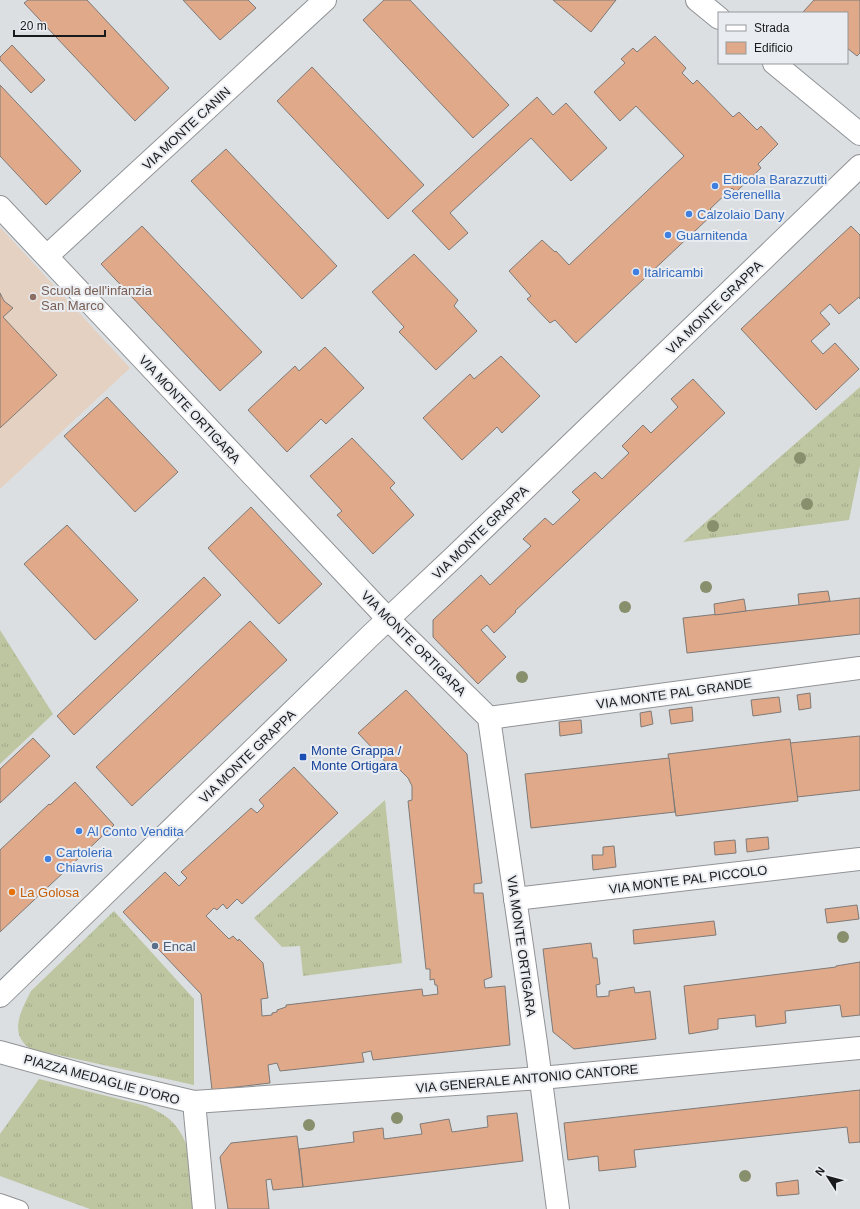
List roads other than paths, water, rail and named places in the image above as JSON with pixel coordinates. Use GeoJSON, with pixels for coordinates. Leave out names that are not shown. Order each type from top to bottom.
{"type":"FeatureCollection","features":[{"type":"Feature","properties":{"kind":"street","name":"VIA MONTE CANIN"},"geometry":{"type":"LineString","coordinates":[[47,256],[325,0]]}},
{"type":"Feature","properties":{"kind":"street"},"geometry":{"type":"LineString","coordinates":[[697,0],[718,17]]}},
{"type":"Feature","properties":{"kind":"street"},"geometry":{"type":"LineString","coordinates":[[775,64],[860,134]]}},
{"type":"Feature","properties":{"kind":"street","name":"VIA MONTE GRAPPA"},"geometry":{"type":"LineString","coordinates":[[4,988],[101,897],[860,166]]}},
{"type":"Feature","properties":{"kind":"street","name":"VIA MONTE ORTIGARA"},"geometry":{"type":"LineString","coordinates":[[0,207],[388,619],[489,718],[541,1078],[558,1209]]}},
{"type":"Feature","properties":{"kind":"street","name":"VIA MONTE PAL GRANDE"},"geometry":{"type":"LineString","coordinates":[[489,718],[860,668]]}},
{"type":"Feature","properties":{"kind":"street","name":"VIA MONTE PAL PICCOLO"},"geometry":{"type":"LineString","coordinates":[[515,899],[860,859]]}},
{"type":"Feature","properties":{"kind":"street","name":"VIA GENERALE ANTONIO CANTORE"},"geometry":{"type":"LineString","coordinates":[[194,1102],[541,1078],[860,1048]]}},
{"type":"Feature","properties":{"kind":"street","name":"PIAZZA MEDAGLIE D'ORO"},"geometry":{"type":"LineString","coordinates":[[0,1052],[88,1076],[194,1102],[204,1209]]}},
{"type":"Feature","properties":{"kind":"lane"},"geometry":{"type":"LineString","coordinates":[[0,1202],[20,1209]]}},
{"type":"Feature","properties":{"kind":"place","name":"Edicola Barazzutti Serenellla"},"geometry":{"type":"Point","coordinates":[715,186]}},
{"type":"Feature","properties":{"kind":"place","name":"Calzolaio Dany"},"geometry":{"type":"Point","coordinates":[689,214]}},
{"type":"Feature","properties":{"kind":"place","name":"Guarnitenda"},"geometry":{"type":"Point","coordinates":[668,235]}},
{"type":"Feature","properties":{"kind":"place","name":"Italricambi"},"geometry":{"type":"Point","coordinates":[636,272]}},
{"type":"Feature","properties":{"kind":"place","name":"Scuola dell'infanzia San Marco"},"geometry":{"type":"Point","coordinates":[33,297]}},
{"type":"Feature","properties":{"kind":"place","name":"Monte Grappa / Monte Ortigara"},"geometry":{"type":"Point","coordinates":[303,757]}},
{"type":"Feature","properties":{"kind":"place","name":"Al Conto Vendita"},"geometry":{"type":"Point","coordinates":[79,831]}},
{"type":"Feature","properties":{"kind":"place","name":"Cartoleria Chiavris"},"geometry":{"type":"Point","coordinates":[48,859]}},
{"type":"Feature","properties":{"kind":"place","name":"La Golosa"},"geometry":{"type":"Point","coordinates":[12,892]}},
{"type":"Feature","properties":{"kind":"place","name":"Encal"},"geometry":{"type":"Point","coordinates":[155,946]}}]}
